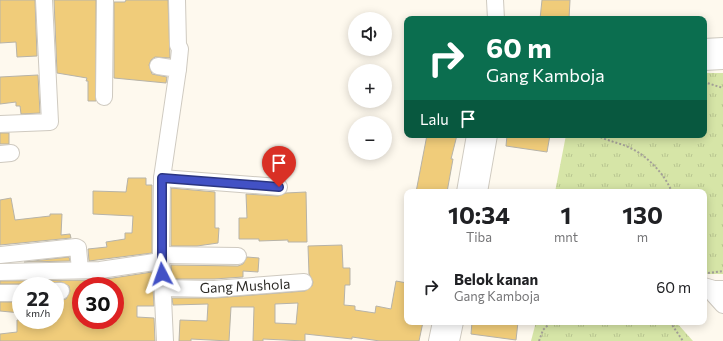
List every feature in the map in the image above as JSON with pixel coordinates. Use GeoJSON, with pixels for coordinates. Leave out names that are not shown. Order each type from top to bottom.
{"type":"FeatureCollection","features":[{"type":"Feature","properties":{"kind":"street"},"geometry":{"type":"LineString","coordinates":[[0,124],[48,123],[51,119],[44,0]]}},
{"type":"Feature","properties":{"kind":"street"},"geometry":{"type":"LineString","coordinates":[[104,97],[105,0]]}},
{"type":"Feature","properties":{"kind":"street"},"geometry":{"type":"LineString","coordinates":[[165,341],[161,258],[162,178],[180,49],[178,45],[177,0]]}},
{"type":"Feature","properties":{"kind":"street"},"geometry":{"type":"LineString","coordinates":[[495,0],[496,16]]}},
{"type":"Feature","properties":{"kind":"street"},"geometry":{"type":"LineString","coordinates":[[707,47],[723,46]]}},
{"type":"Feature","properties":{"kind":"street"},"geometry":{"type":"LineString","coordinates":[[707,62],[723,61]]}},
{"type":"Feature","properties":{"kind":"street"},"geometry":{"type":"LineString","coordinates":[[158,66],[178,69]]}},
{"type":"Feature","properties":{"kind":"street"},"geometry":{"type":"LineString","coordinates":[[466,189],[474,138]]}},
{"type":"Feature","properties":{"kind":"street"},"geometry":{"type":"LineString","coordinates":[[480,189],[488,138]]}},
{"type":"Feature","properties":{"kind":"street"},"geometry":{"type":"LineString","coordinates":[[162,178],[279,187]]}},
{"type":"Feature","properties":{"kind":"street"},"geometry":{"type":"LineString","coordinates":[[0,255],[76,247],[78,248],[80,270]]}},
{"type":"Feature","properties":{"kind":"street"},"geometry":{"type":"LineString","coordinates":[[53,277],[80,270],[100,270],[161,258],[238,256]]}},
{"type":"Feature","properties":{"kind":"street"},"geometry":{"type":"LineString","coordinates":[[0,272],[32,277]]}},
{"type":"Feature","properties":{"kind":"street","name":"Gang Mushola"},"geometry":{"type":"LineString","coordinates":[[163,288],[214,288],[304,282]]}},
{"type":"Feature","properties":{"kind":"street"},"geometry":{"type":"LineString","coordinates":[[714,288],[718,300],[723,305]]}},
{"type":"Feature","properties":{"kind":"street"},"geometry":{"type":"LineString","coordinates":[[0,293],[12,293]]}},
{"type":"Feature","properties":{"kind":"street"},"geometry":{"type":"LineString","coordinates":[[437,341],[440,325]]}},
{"type":"Feature","properties":{"kind":"street"},"geometry":{"type":"LineString","coordinates":[[451,341],[454,325]]}},
{"type":"Feature","properties":{"kind":"path"},"geometry":{"type":"LineString","coordinates":[[707,83],[723,88]]}},
{"type":"Feature","properties":{"kind":"path"},"geometry":{"type":"LineString","coordinates":[[602,138],[627,146],[643,155],[668,182],[671,189]]}},
{"type":"Feature","properties":{"kind":"path"},"geometry":{"type":"LineString","coordinates":[[707,272],[723,271]]}},
{"type":"Feature","properties":{"kind":"path"},"geometry":{"type":"LineString","coordinates":[[539,341],[543,330],[548,325]]}},
{"type":"Feature","properties":{"kind":"path"},"geometry":{"type":"LineString","coordinates":[[672,325],[683,341]]}},
{"type":"Feature","properties":{"kind":"green space"},"geometry":{"type":"Polygon","coordinates":[[[707,73],[723,73],[723,274],[707,274],[707,189],[556,189],[565,138],[707,138],[707,73]]]}},
{"type":"Feature","properties":{"kind":"green space"},"geometry":{"type":"Polygon","coordinates":[[[535,325],[679,325],[693,341],[531,341],[535,325]]]}},
{"type":"Feature","properties":{"kind":"building"},"geometry":{"type":"Polygon","coordinates":[[[0,0],[35,0],[37,56],[17,57],[16,42],[0,43],[0,0]]]}},
{"type":"Feature","properties":{"kind":"building"},"geometry":{"type":"Polygon","coordinates":[[[54,0],[96,0],[96,101],[88,101],[87,78],[57,73],[54,0]]]}},
{"type":"Feature","properties":{"kind":"building"},"geometry":{"type":"Polygon","coordinates":[[[126,0],[168,0],[170,58],[155,57],[151,60],[149,65],[152,74],[167,77],[166,83],[114,78],[114,2],[125,2],[126,0]]]}},
{"type":"Feature","properties":{"kind":"building"},"geometry":{"type":"Polygon","coordinates":[[[542,0],[570,0],[569,16],[540,16],[542,0]]]}},
{"type":"Feature","properties":{"kind":"building"},"geometry":{"type":"Polygon","coordinates":[[[38,75],[40,113],[21,114],[20,106],[16,106],[16,102],[0,104],[0,77],[38,75]]]}},
{"type":"Feature","properties":{"kind":"building"},"geometry":{"type":"Polygon","coordinates":[[[0,133],[9,133],[9,144],[0,144],[0,133]]]}},
{"type":"Feature","properties":{"kind":"building"},"geometry":{"type":"Polygon","coordinates":[[[426,138],[456,138],[451,159],[453,159],[448,189],[417,189],[426,138]]]}},
{"type":"Feature","properties":{"kind":"building"},"geometry":{"type":"Polygon","coordinates":[[[507,138],[549,138],[547,152],[506,146],[507,138]]]}},
{"type":"Feature","properties":{"kind":"building"},"geometry":{"type":"Polygon","coordinates":[[[128,178],[146,178],[146,185],[152,185],[152,253],[89,261],[88,249],[107,247],[106,242],[125,239],[125,233],[132,233],[133,216],[93,214],[93,191],[126,192],[128,178]]]}},
{"type":"Feature","properties":{"kind":"building"},"geometry":{"type":"Polygon","coordinates":[[[171,188],[215,192],[215,228],[219,228],[218,243],[197,246],[171,246],[171,188]]]}},
{"type":"Feature","properties":{"kind":"building"},"geometry":{"type":"Polygon","coordinates":[[[306,192],[307,242],[239,239],[239,218],[247,218],[246,194],[278,196],[286,193],[306,192]]]}},
{"type":"Feature","properties":{"kind":"building"},"geometry":{"type":"Polygon","coordinates":[[[11,198],[15,220],[50,216],[50,214],[62,214],[61,235],[70,234],[71,238],[0,245],[0,200],[11,198]]]}},
{"type":"Feature","properties":{"kind":"building"},"geometry":{"type":"Polygon","coordinates":[[[342,245],[343,268],[350,268],[350,285],[345,285],[344,305],[355,306],[355,310],[375,313],[376,306],[391,309],[396,281],[404,282],[404,325],[422,325],[419,341],[380,341],[352,337],[352,339],[305,334],[305,341],[263,339],[263,341],[253,341],[254,307],[231,307],[229,341],[191,339],[191,341],[179,341],[180,320],[207,321],[208,304],[173,305],[172,298],[215,298],[305,291],[312,286],[313,282],[309,274],[308,246],[342,245]],[[298,303],[275,304],[275,323],[296,324],[298,303]]]}},
{"type":"Feature","properties":{"kind":"building"},"geometry":{"type":"Polygon","coordinates":[[[69,257],[70,261],[24,262],[69,257]]]}},
{"type":"Feature","properties":{"kind":"building"},"geometry":{"type":"Polygon","coordinates":[[[247,257],[259,258],[258,272],[243,271],[243,277],[172,279],[171,265],[238,266],[243,264],[247,257]]]}},
{"type":"Feature","properties":{"kind":"building"},"geometry":{"type":"Polygon","coordinates":[[[152,272],[154,306],[137,306],[137,317],[154,318],[155,341],[0,341],[0,334],[17,332],[17,329],[64,329],[64,299],[66,299],[70,291],[69,286],[64,284],[64,280],[72,280],[72,329],[124,329],[124,277],[120,277],[152,272]]]}},
{"type":"Feature","properties":{"kind":"building"},"geometry":{"type":"Polygon","coordinates":[[[0,281],[12,281],[12,284],[0,284],[0,281]]]}},
{"type":"Feature","properties":{"kind":"building"},"geometry":{"type":"Polygon","coordinates":[[[0,302],[12,302],[12,312],[0,311],[0,302]]]}},
{"type":"Feature","properties":{"kind":"building"},"geometry":{"type":"Polygon","coordinates":[[[472,325],[518,325],[516,340],[471,334],[472,325]]]}},
{"type":"Feature","properties":{"kind":"route"},"geometry":{"type":"LineString","coordinates":[[162,274],[160,255],[162,178],[279,187]]}}]}
